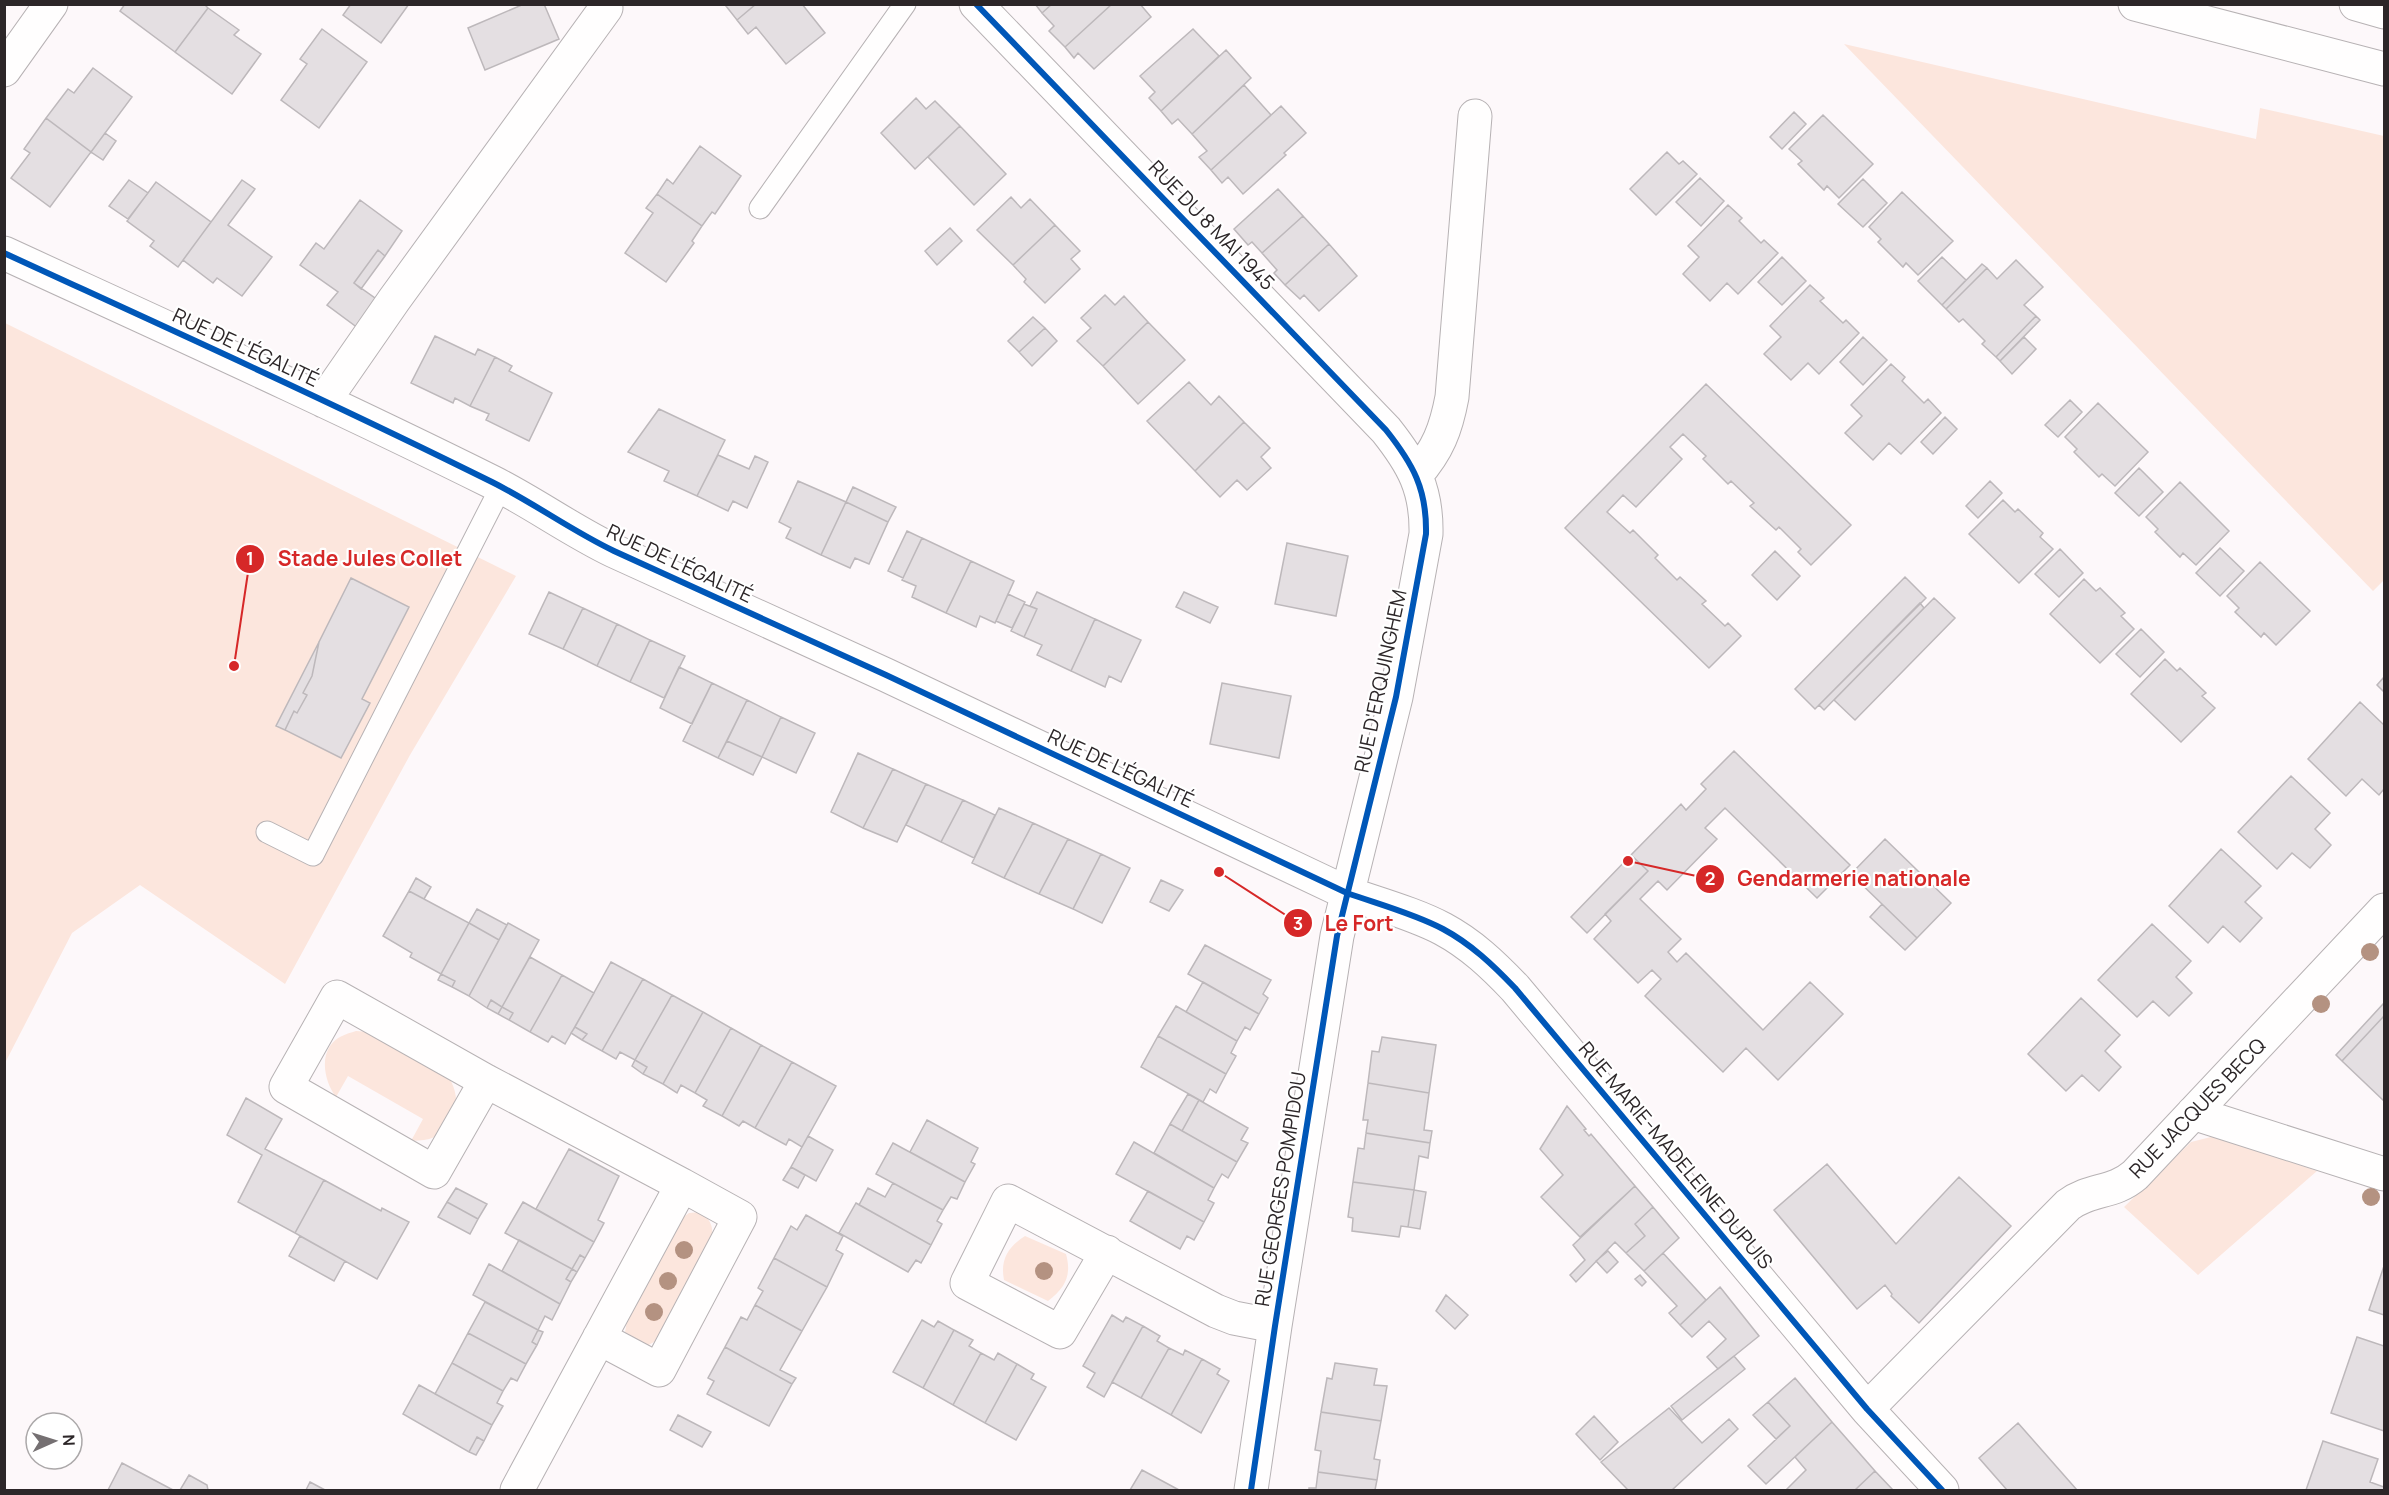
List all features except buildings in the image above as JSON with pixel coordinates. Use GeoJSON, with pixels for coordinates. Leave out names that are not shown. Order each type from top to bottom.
{"type":"FeatureCollection","features":[{"type":"Feature","properties":{"kind":"main road"},"geometry":{"type":"LineString","coordinates":[[4,70],[51,4]]}},
{"type":"Feature","properties":{"kind":"main road","name":"RUE DU 8 MAI 1945"},"geometry":{"type":"LineString","coordinates":[[976,4],[1386,430],[1416,475]]}},
{"type":"Feature","properties":{"kind":"main road"},"geometry":{"type":"LineString","coordinates":[[2135,4],[2385,69]]}},
{"type":"Feature","properties":{"kind":"main road"},"geometry":{"type":"LineString","coordinates":[[2356,4],[2385,12]]}},
{"type":"Feature","properties":{"kind":"main road"},"geometry":{"type":"LineString","coordinates":[[324,401],[394,300],[606,8]]}},
{"type":"Feature","properties":{"kind":"main road"},"geometry":{"type":"LineString","coordinates":[[1416,475],[1432,456],[1441,439],[1452,397],[1475,116]]}},
{"type":"Feature","properties":{"kind":"main road","name":"RUE DE L'ÉGALITÉ"},"geometry":{"type":"LineString","coordinates":[[4,253],[324,401],[501,487],[575,531],[614,551],[886,675],[1347,893]]}},
{"type":"Feature","properties":{"kind":"main road","name":"RUE D'ERQUINGHEM"},"geometry":{"type":"LineString","coordinates":[[1347,893],[1396,697],[1426,534],[1426,514],[1416,475]]}},
{"type":"Feature","properties":{"kind":"main road","name":"RUE GEORGES POMPIDOU"},"geometry":{"type":"LineString","coordinates":[[1251,1491],[1337,936],[1347,893]]}},
{"type":"Feature","properties":{"kind":"main road","name":"RUE MARIE-MADELEINE DUPUIS"},"geometry":{"type":"LineString","coordinates":[[1347,893],[1442,928],[1460,939],[1495,967],[1867,1409],[1942,1491]]}},
{"type":"Feature","properties":{"kind":"main road","name":"RUE JACQUES BECQ"},"geometry":{"type":"LineString","coordinates":[[1867,1409],[2068,1205],[2086,1194],[2113,1189],[2128,1181],[2385,910]]}},
{"type":"Feature","properties":{"kind":"main road"},"geometry":{"type":"LineString","coordinates":[[486,1081],[434,1172],[286,1087],[337,997],[486,1081],[740,1217],[659,1370],[599,1338]]}},
{"type":"Feature","properties":{"kind":"main road"},"geometry":{"type":"LineString","coordinates":[[2193,1113],[2385,1174]]}},
{"type":"Feature","properties":{"kind":"main road"},"geometry":{"type":"LineString","coordinates":[[517,1491],[682,1185]]}},
{"type":"Feature","properties":{"kind":"main road","name":"RUE GEORGES POMPIDOU"},"geometry":{"type":"LineString","coordinates":[[1107,1252],[1216,1311],[1234,1318],[1275,1326]]}},
{"type":"Feature","properties":{"kind":"lane"},"geometry":{"type":"LineString","coordinates":[[760,208],[905,4]]}},
{"type":"Feature","properties":{"kind":"lane"},"geometry":{"type":"LineString","coordinates":[[267,832],[313,855],[501,487]]}},
{"type":"Feature","properties":{"kind":"shaded area"},"geometry":{"type":"Polygon","coordinates":[[[1844,44],[2256,139],[2260,108],[2384,136],[2384,580],[2373,591],[1844,44]]]}},
{"type":"Feature","properties":{"kind":"shaded area"},"geometry":{"type":"Polygon","coordinates":[[[5,323],[516,576],[410,755],[285,984],[140,885],[72,933],[5,1063],[5,323]]]}},
{"type":"Feature","properties":{"kind":"shaded area"},"geometry":{"type":"Polygon","coordinates":[[[356,1031],[382,1037],[432,1063],[446,1073],[453,1086],[456,1101],[453,1115],[441,1132],[429,1139],[411,1141],[423,1119],[348,1076],[336,1097],[329,1086],[325,1058],[335,1040],[356,1031]]]}},
{"type":"Feature","properties":{"kind":"shaded area"},"geometry":{"type":"Polygon","coordinates":[[[2215,1136],[2317,1171],[2198,1275],[2124,1207],[2191,1142],[2215,1136]]]}},
{"type":"Feature","properties":{"kind":"shaded area"},"geometry":{"type":"Polygon","coordinates":[[[700,1212],[711,1225],[712,1243],[661,1338],[645,1347],[630,1342],[625,1332],[627,1321],[682,1218],[689,1213],[700,1212]]]}},
{"type":"Feature","properties":{"kind":"shaded area"},"geometry":{"type":"Polygon","coordinates":[[[1025,1236],[1066,1254],[1068,1269],[1066,1281],[1048,1301],[1004,1280],[1004,1260],[1010,1249],[1025,1236]]]}},
{"type":"Feature","properties":{"kind":"cycle path"},"geometry":{"type":"LineString","coordinates":[[976,4],[1386,430],[1411,466],[1424,504],[1426,534],[1396,697],[1337,936],[1251,1490]]}},
{"type":"Feature","properties":{"kind":"cycle path"},"geometry":{"type":"LineString","coordinates":[[4,253],[431,452],[508,490],[614,551],[886,675],[1347,893],[1421,919],[1463,941],[1515,988],[1867,1409],[1942,1490]]}},
{"type":"Feature","properties":{"kind":"place","name":"Stade Jules Collet"},"geometry":{"type":"Point","coordinates":[234,666]}},
{"type":"Feature","properties":{"kind":"place","name":"Gendarmerie nationale"},"geometry":{"type":"Point","coordinates":[1628,861]}},
{"type":"Feature","properties":{"kind":"place","name":"Le Fort"},"geometry":{"type":"Point","coordinates":[1219,872]}}]}
